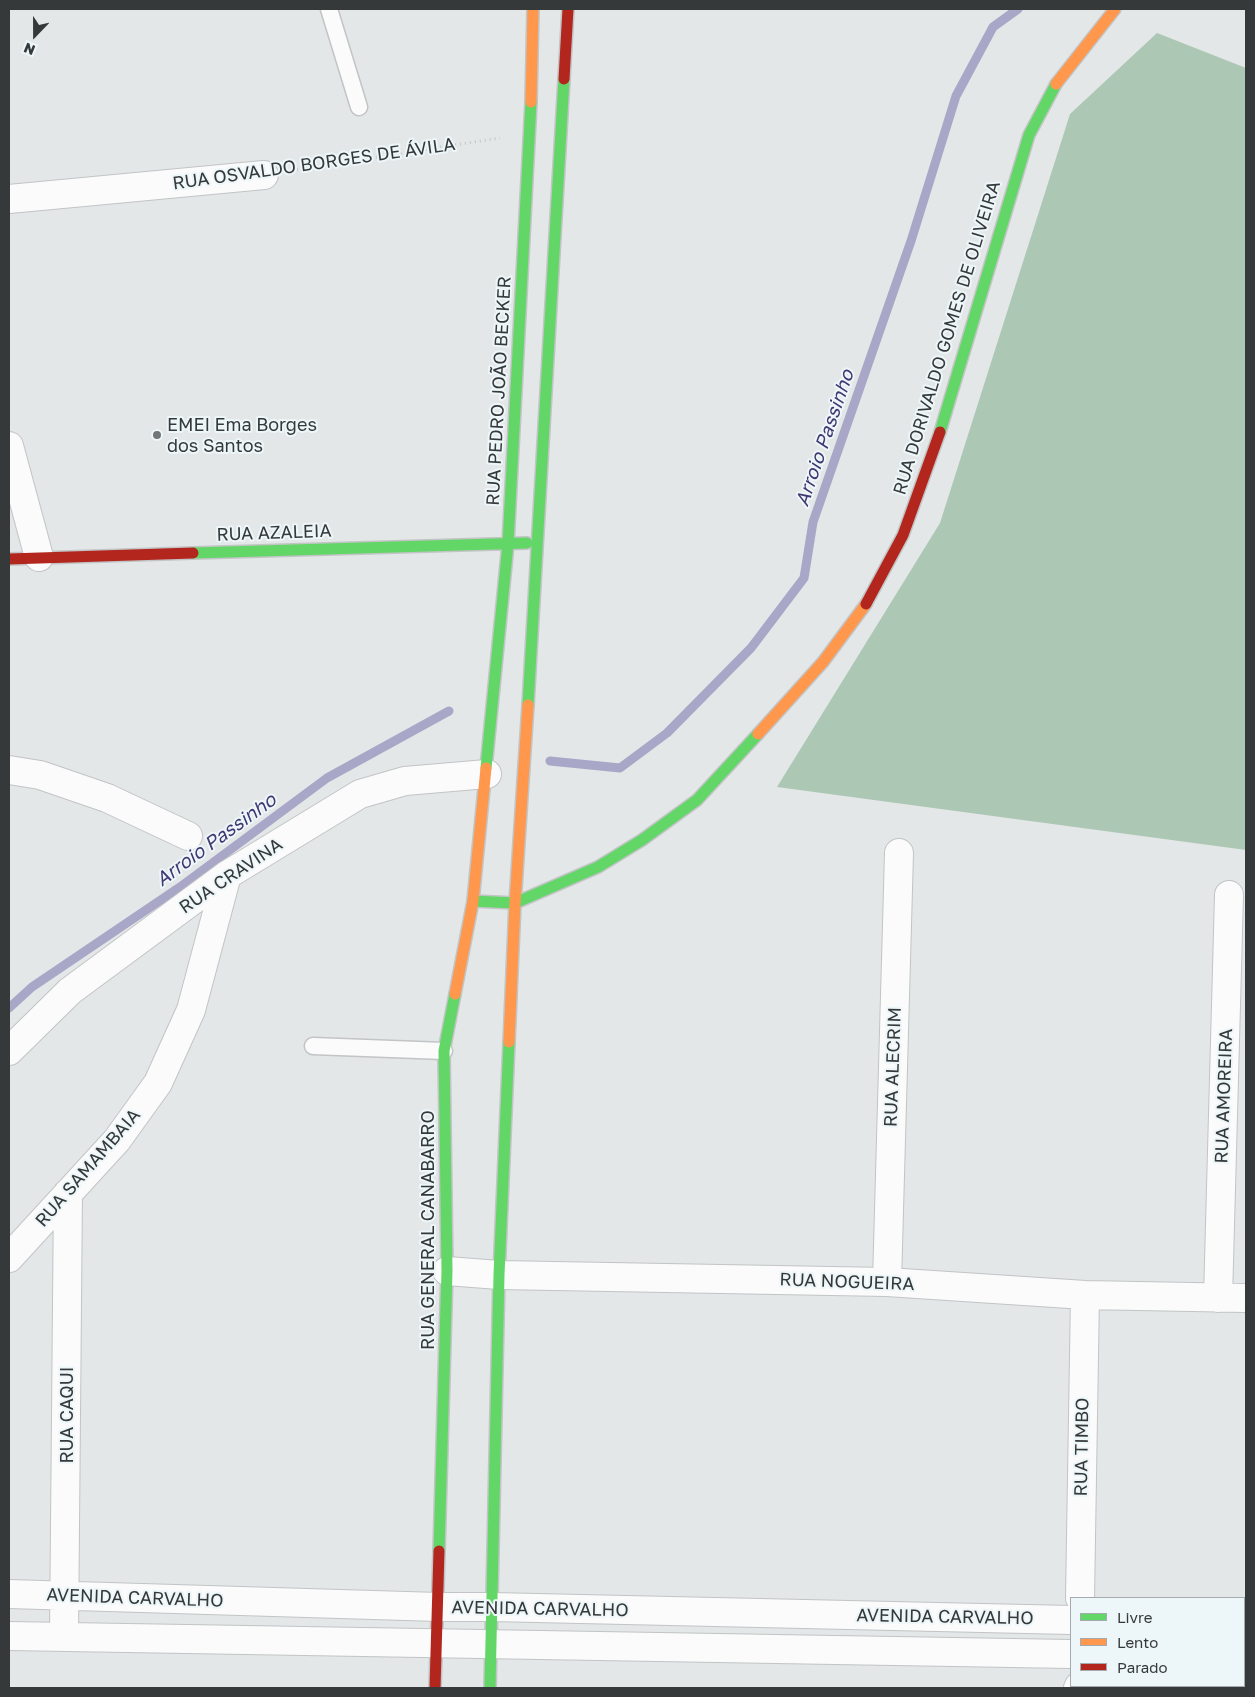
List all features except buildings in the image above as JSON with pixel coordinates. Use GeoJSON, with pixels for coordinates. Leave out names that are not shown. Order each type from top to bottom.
{"type":"FeatureCollection","features":[{"type":"Feature","properties":{"kind":"main road","name":"RUA PEDRO JOÃO BECKER"},"geometry":{"type":"LineString","coordinates":[[487,774],[508,544],[530,134],[534,9]]}},
{"type":"Feature","properties":{"kind":"main road"},"geometry":{"type":"LineString","coordinates":[[490,1688],[499,1275],[515,903],[539,543],[568,9]]}},
{"type":"Feature","properties":{"kind":"main road","name":"RUA DORIVALDO GOMES DE OLIVEIRA"},"geometry":{"type":"LineString","coordinates":[[473,901],[515,903],[598,867],[642,840],[697,800],[823,662],[870,599],[903,535],[934,452],[1028,135],[1051,90],[1115,9]]}},
{"type":"Feature","properties":{"kind":"main road","name":"RUA AZALEIA"},"geometry":{"type":"LineString","coordinates":[[9,559],[539,543]]}},
{"type":"Feature","properties":{"kind":"main road","name":"RUA GENERAL CANABARRO"},"geometry":{"type":"LineString","coordinates":[[435,1688],[448,1271],[444,1051],[473,901],[487,774]]}},
{"type":"Feature","properties":{"kind":"street","name":"RUA OSVALDO BORGES DE ÁVILA"},"geometry":{"type":"LineString","coordinates":[[9,199],[264,175]]}},
{"type":"Feature","properties":{"kind":"street"},"geometry":{"type":"LineString","coordinates":[[9,446],[39,557]]}},
{"type":"Feature","properties":{"kind":"street"},"geometry":{"type":"LineString","coordinates":[[9,770],[40,775],[107,798],[188,836]]}},
{"type":"Feature","properties":{"kind":"street","name":"RUA CRAVINA"},"geometry":{"type":"LineString","coordinates":[[9,1050],[70,992],[227,875],[360,794],[405,781],[487,774]]}},
{"type":"Feature","properties":{"kind":"street","name":"RUA ALECRIM"},"geometry":{"type":"LineString","coordinates":[[887,1282],[899,853]]}},
{"type":"Feature","properties":{"kind":"street","name":"RUA SAMAMBAIA"},"geometry":{"type":"LineString","coordinates":[[9,1258],[117,1140],[158,1083],[191,1010],[227,875]]}},
{"type":"Feature","properties":{"kind":"street","name":"RUA AMOREIRA"},"geometry":{"type":"LineString","coordinates":[[1218,1298],[1229,895]]}},
{"type":"Feature","properties":{"kind":"street","name":"RUA CAQUI"},"geometry":{"type":"LineString","coordinates":[[64,1637],[68,1193]]}},
{"type":"Feature","properties":{"kind":"street","name":"RUA NOGUEIRA"},"geometry":{"type":"LineString","coordinates":[[448,1271],[499,1275],[887,1282],[1085,1295],[1246,1298]]}},
{"type":"Feature","properties":{"kind":"street","name":"RUA TIMBO"},"geometry":{"type":"LineString","coordinates":[[1080,1597],[1085,1295]]}},
{"type":"Feature","properties":{"kind":"street","name":"AVENIDA CARVALHO"},"geometry":{"type":"LineString","coordinates":[[9,1594],[438,1607],[1070,1620]]}},
{"type":"Feature","properties":{"kind":"street","name":"AVENIDA CARVALHO"},"geometry":{"type":"LineString","coordinates":[[9,1636],[1070,1654]]}},
{"type":"Feature","properties":{"kind":"lane"},"geometry":{"type":"LineString","coordinates":[[329,9],[359,108]]}},
{"type":"Feature","properties":{"kind":"lane"},"geometry":{"type":"LineString","coordinates":[[313,1046],[444,1051]]}},
{"type":"Feature","properties":{"kind":"path","name":"RUA OSVALDO BORGES DE ÁVILA"},"geometry":{"type":"LineString","coordinates":[[264,175],[530,134]]}},
{"type":"Feature","properties":{"kind":"green space"},"geometry":{"type":"Polygon","coordinates":[[[1157,33],[1246,68],[1246,850],[777,787],[940,523],[1070,114],[1157,33]]]}},
{"type":"Feature","properties":{"kind":"waterway","name":"Arroio Passinho"},"geometry":{"type":"LineString","coordinates":[[550,761],[620,768],[667,733],[751,648],[804,578],[813,522],[911,241],[956,96],[993,27],[1018,9]]}},
{"type":"Feature","properties":{"kind":"waterway","name":"Arroio Passinho"},"geometry":{"type":"LineString","coordinates":[[9,1008],[32,987],[180,887],[327,778],[449,711]]}},
{"type":"Feature","properties":{"kind":"traffic: fast"},"geometry":{"type":"LineString","coordinates":[[528,705],[564,79]]}},
{"type":"Feature","properties":{"kind":"traffic: fast"},"geometry":{"type":"LineString","coordinates":[[940,432],[1029,135],[1056,84]]}},
{"type":"Feature","properties":{"kind":"traffic: fast"},"geometry":{"type":"LineString","coordinates":[[486,768],[508,544],[531,102]]}},
{"type":"Feature","properties":{"kind":"traffic: fast"},"geometry":{"type":"LineString","coordinates":[[193,553],[527,543]]}},
{"type":"Feature","properties":{"kind":"traffic: fast"},"geometry":{"type":"LineString","coordinates":[[473,901],[515,903],[598,867],[642,840],[697,800],[758,734]]}},
{"type":"Feature","properties":{"kind":"traffic: fast"},"geometry":{"type":"LineString","coordinates":[[439,1551],[447,1271],[444,1051],[455,994]]}},
{"type":"Feature","properties":{"kind":"traffic: fast"},"geometry":{"type":"LineString","coordinates":[[490,1688],[499,1275],[509,1042]]}},
{"type":"Feature","properties":{"kind":"traffic: slow"},"geometry":{"type":"LineString","coordinates":[[531,102],[533,9]]}},
{"type":"Feature","properties":{"kind":"traffic: slow"},"geometry":{"type":"LineString","coordinates":[[1056,84],[1115,9]]}},
{"type":"Feature","properties":{"kind":"traffic: slow"},"geometry":{"type":"LineString","coordinates":[[758,734],[823,662],[866,604]]}},
{"type":"Feature","properties":{"kind":"traffic: slow"},"geometry":{"type":"LineString","coordinates":[[509,1042],[515,903],[528,705]]}},
{"type":"Feature","properties":{"kind":"traffic: slow"},"geometry":{"type":"LineString","coordinates":[[455,994],[473,901],[486,768]]}},
{"type":"Feature","properties":{"kind":"traffic: jam"},"geometry":{"type":"LineString","coordinates":[[564,79],[568,9]]}},
{"type":"Feature","properties":{"kind":"traffic: jam"},"geometry":{"type":"LineString","coordinates":[[866,604],[903,535],[940,432]]}},
{"type":"Feature","properties":{"kind":"traffic: jam"},"geometry":{"type":"LineString","coordinates":[[9,559],[193,553]]}},
{"type":"Feature","properties":{"kind":"traffic: jam"},"geometry":{"type":"LineString","coordinates":[[435,1688],[439,1551]]}},
{"type":"Feature","properties":{"kind":"place","name":"EMEI Ema Borges dos Santos"},"geometry":{"type":"Point","coordinates":[157,435]}}]}
